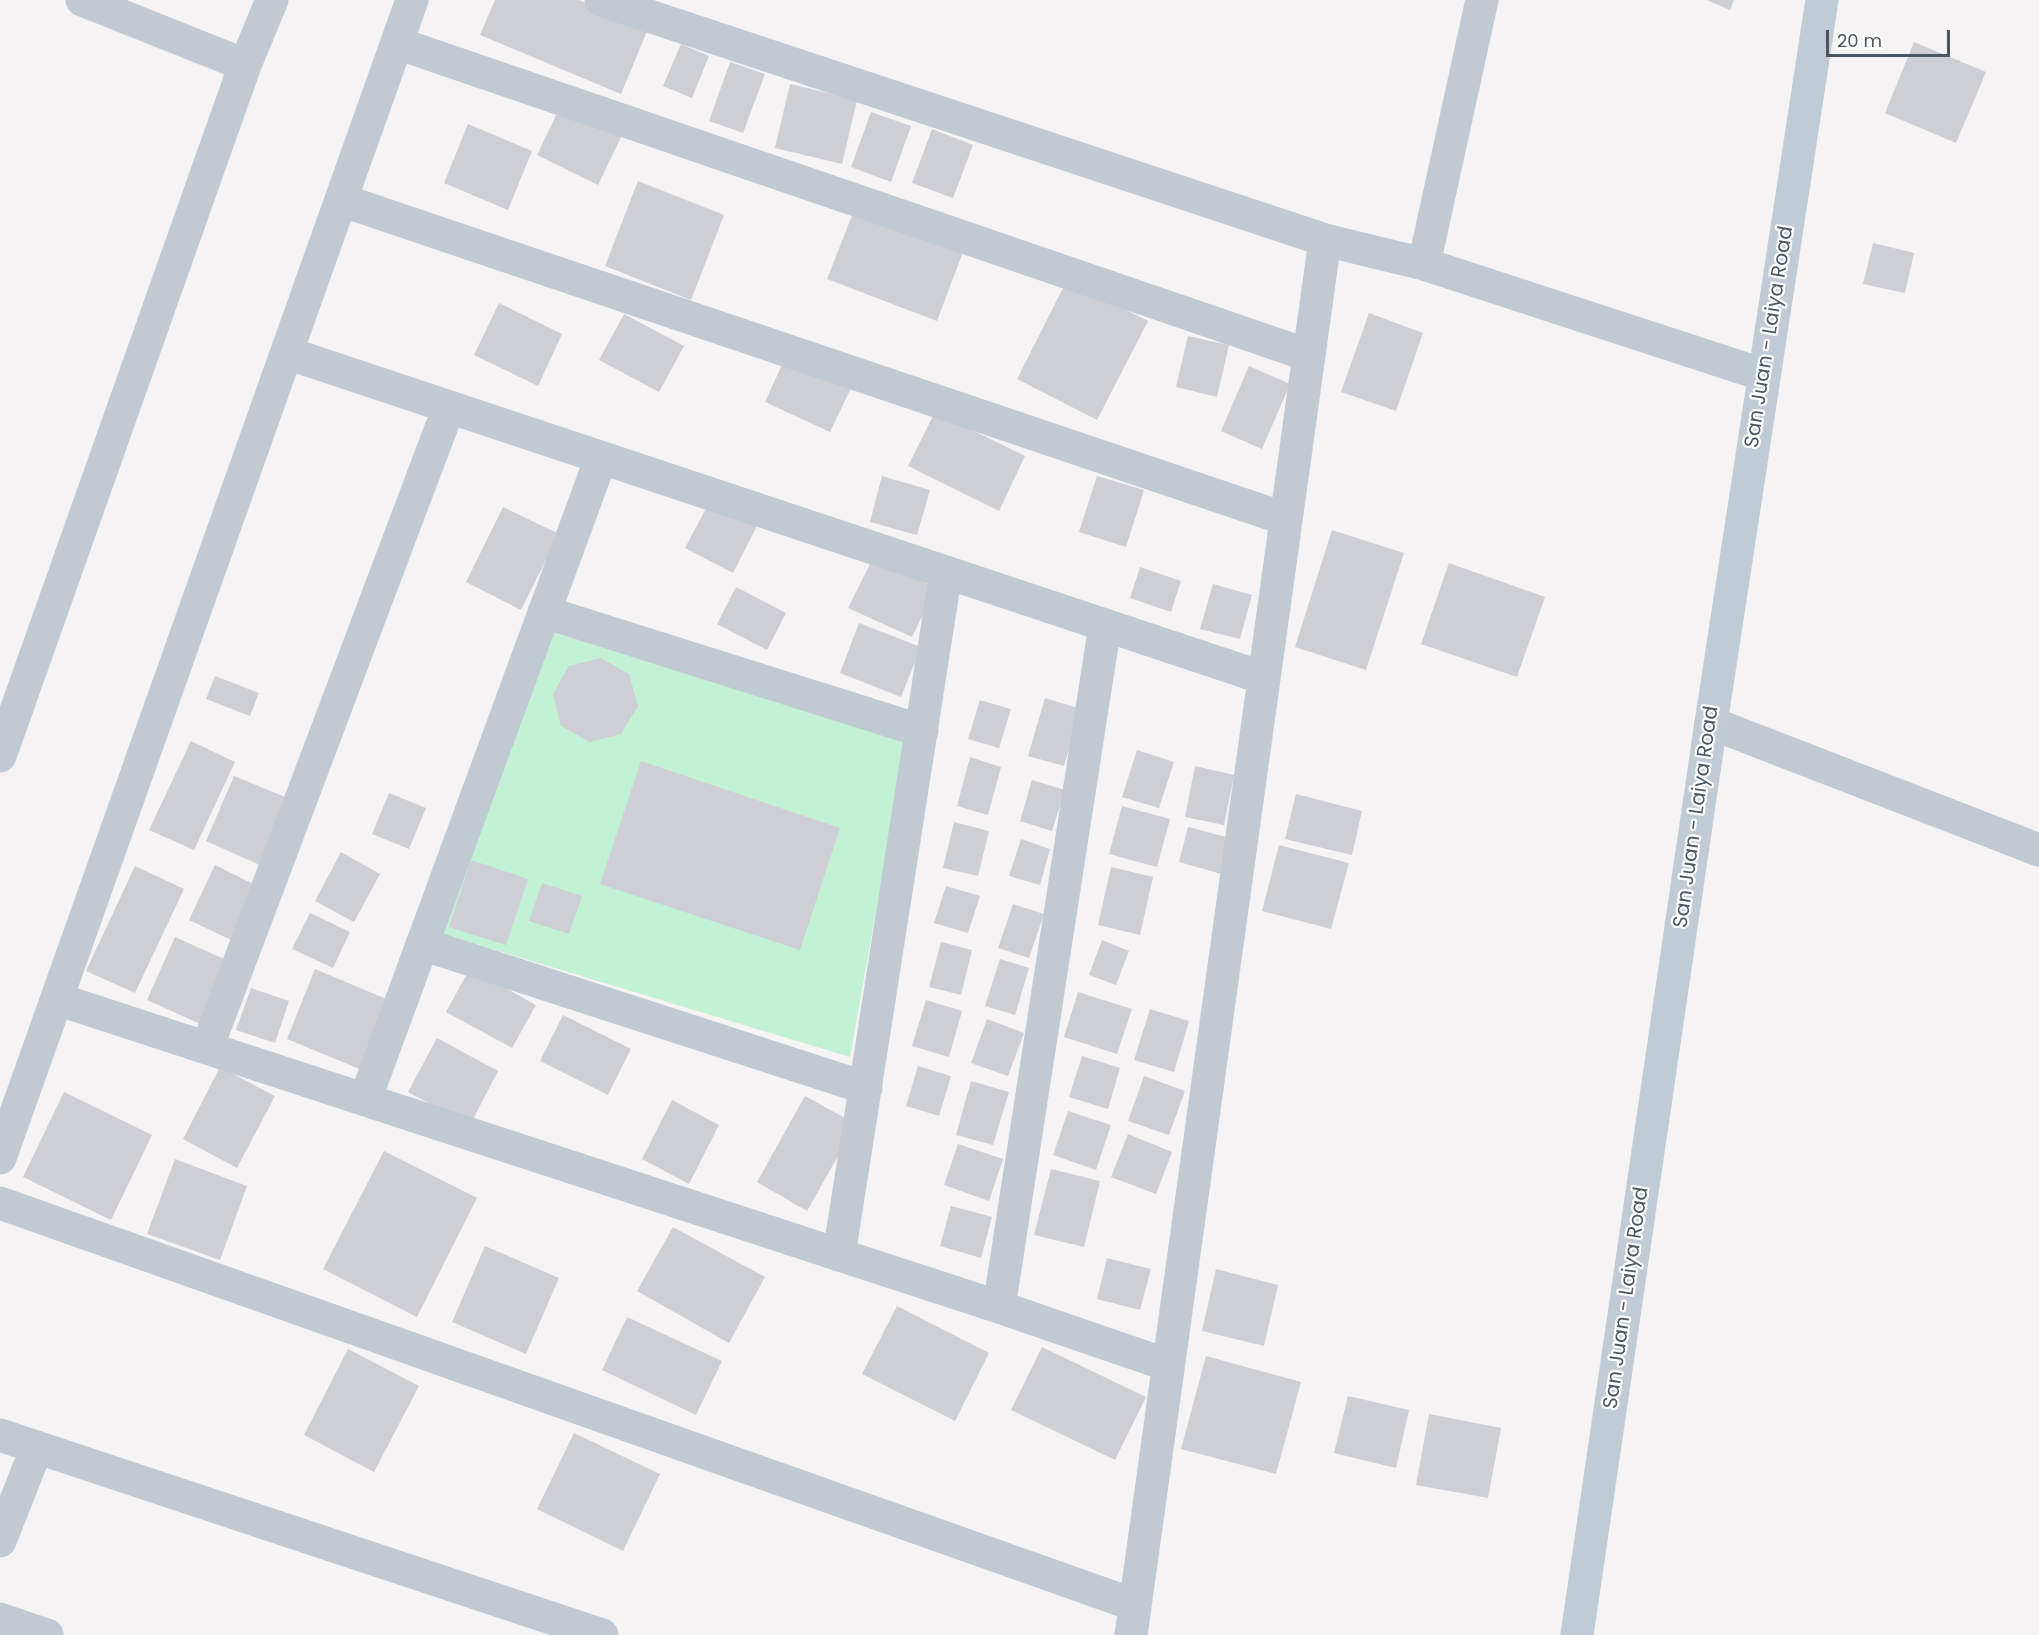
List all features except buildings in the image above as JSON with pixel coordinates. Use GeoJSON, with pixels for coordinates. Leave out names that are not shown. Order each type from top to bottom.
{"type":"FeatureCollection","features":[{"type":"Feature","properties":{"kind":"main road","name":"San Juan - Laiya Road"},"geometry":{"type":"LineString","coordinates":[[1577,1635],[1711,723],[1822,0]]}},
{"type":"Feature","properties":{"kind":"street"},"geometry":{"type":"LineString","coordinates":[[82,0],[245,66]]}},
{"type":"Feature","properties":{"kind":"street"},"geometry":{"type":"LineString","coordinates":[[0,756],[245,66],[272,0]]}},
{"type":"Feature","properties":{"kind":"street"},"geometry":{"type":"LineString","coordinates":[[0,1158],[412,0]]}},
{"type":"Feature","properties":{"kind":"street"},"geometry":{"type":"LineString","coordinates":[[601,0],[1324,240],[1424,264],[1764,375]]}},
{"type":"Feature","properties":{"kind":"street"},"geometry":{"type":"LineString","coordinates":[[1424,264],[1482,0]]}},
{"type":"Feature","properties":{"kind":"street"},"geometry":{"type":"LineString","coordinates":[[397,43],[1308,355]]}},
{"type":"Feature","properties":{"kind":"street"},"geometry":{"type":"LineString","coordinates":[[341,200],[1286,519]]}},
{"type":"Feature","properties":{"kind":"street"},"geometry":{"type":"LineString","coordinates":[[0,1203],[1133,1620],[1324,240]]}},
{"type":"Feature","properties":{"kind":"street"},"geometry":{"type":"LineString","coordinates":[[287,353],[1264,678]]}},
{"type":"Feature","properties":{"kind":"street"},"geometry":{"type":"LineString","coordinates":[[207,1048],[449,408]]}},
{"type":"Feature","properties":{"kind":"street"},"geometry":{"type":"LineString","coordinates":[[365,1100],[601,458]]}},
{"type":"Feature","properties":{"kind":"street"},"geometry":{"type":"LineString","coordinates":[[839,1255],[946,572]]}},
{"type":"Feature","properties":{"kind":"street"},"geometry":{"type":"LineString","coordinates":[[544,612],[922,731]]}},
{"type":"Feature","properties":{"kind":"street"},"geometry":{"type":"LineString","coordinates":[[999,1307],[1105,625]]}},
{"type":"Feature","properties":{"kind":"street"},"geometry":{"type":"LineString","coordinates":[[1711,723],[2039,850]]}},
{"type":"Feature","properties":{"kind":"street"},"geometry":{"type":"LineString","coordinates":[[422,944],[866,1088]]}},
{"type":"Feature","properties":{"kind":"street"},"geometry":{"type":"LineString","coordinates":[[57,999],[999,1307],[1168,1365]]}},
{"type":"Feature","properties":{"kind":"street"},"geometry":{"type":"LineString","coordinates":[[0,1435],[602,1635]]}},
{"type":"Feature","properties":{"kind":"street"},"geometry":{"type":"LineString","coordinates":[[0,1541],[37,1447]]}},
{"type":"Feature","properties":{"kind":"street"},"geometry":{"type":"LineString","coordinates":[[0,1619],[47,1635]]}},
{"type":"Feature","properties":{"kind":"green space"},"geometry":{"type":"Polygon","coordinates":[[[552,632],[906,742],[850,1057],[442,934],[552,632]]]}}]}
